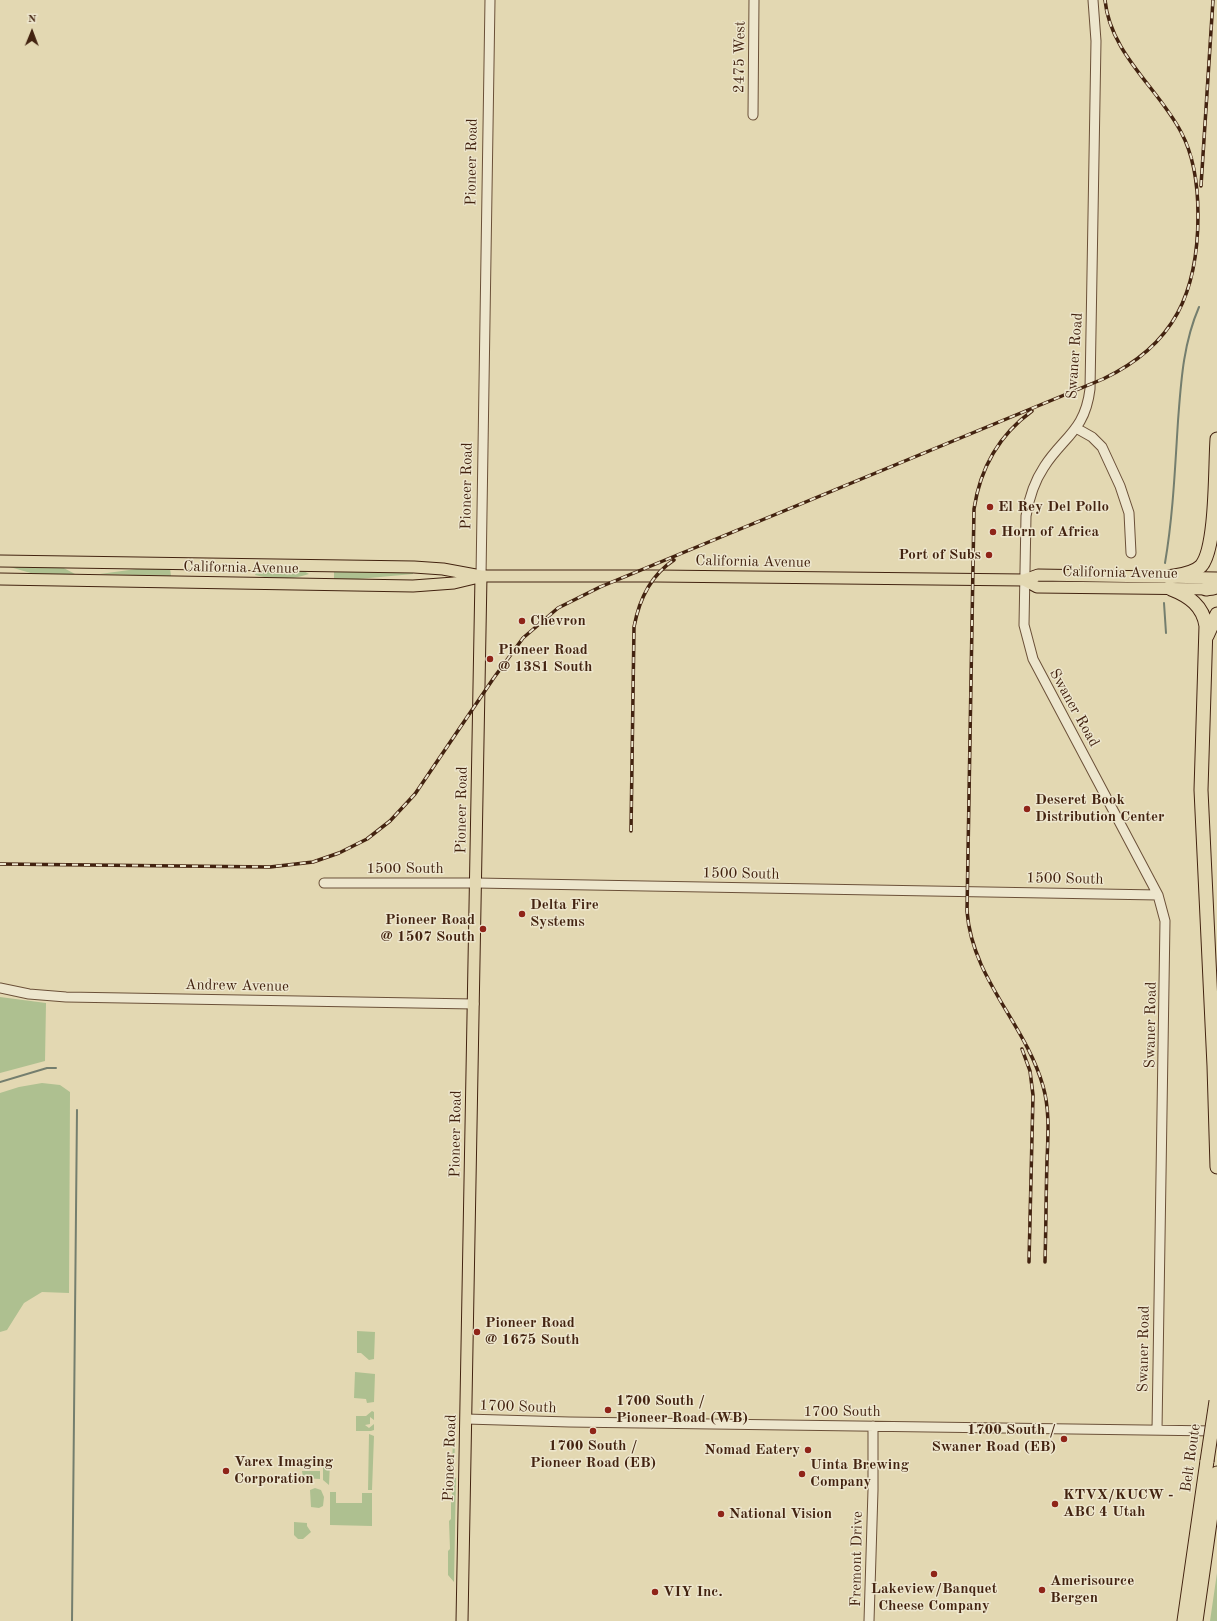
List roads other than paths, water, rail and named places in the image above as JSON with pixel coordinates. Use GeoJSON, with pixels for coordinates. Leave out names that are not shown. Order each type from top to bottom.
{"type":"FeatureCollection","features":[{"type":"Feature","properties":{"kind":"highway"},"geometry":{"type":"LineString","coordinates":[[1217,439],[1213,530],[1207,555],[1201,566],[1170,583],[1198,606],[1205,622],[1207,638],[1204,669],[1201,790],[1214,1066],[1217,1167]]}},
{"type":"Feature","properties":{"kind":"highway"},"geometry":{"type":"LineString","coordinates":[[1213,530],[1217,545]]}},
{"type":"Feature","properties":{"kind":"highway"},"geometry":{"type":"LineString","coordinates":[[1207,638],[1217,614]]}},
{"type":"Feature","properties":{"kind":"highway","name":"Belt Route"},"geometry":{"type":"LineString","coordinates":[[1184,1621],[1216,1398]]}},
{"type":"Feature","properties":{"kind":"highway","name":"Belt Route"},"geometry":{"type":"LineString","coordinates":[[1196,1621],[1217,1473]]}},
{"type":"Feature","properties":{"kind":"main road","name":"California Avenue"},"geometry":{"type":"LineString","coordinates":[[0,561],[429,568],[481,576],[657,576],[1024,580],[1038,575],[1170,583],[1213,589]]}},
{"type":"Feature","properties":{"kind":"main road"},"geometry":{"type":"LineString","coordinates":[[86,581],[87,562]]}},
{"type":"Feature","properties":{"kind":"main road"},"geometry":{"type":"LineString","coordinates":[[203,564],[203,582]]}},
{"type":"Feature","properties":{"kind":"main road"},"geometry":{"type":"LineString","coordinates":[[241,564],[241,583]]}},
{"type":"Feature","properties":{"kind":"main road"},"geometry":{"type":"LineString","coordinates":[[315,584],[316,565]]}},
{"type":"Feature","properties":{"kind":"main road","name":"California Avenue"},"geometry":{"type":"LineString","coordinates":[[0,579],[428,586],[454,583],[481,576]]}},
{"type":"Feature","properties":{"kind":"main road","name":"Pioneer Road"},"geometry":{"type":"LineString","coordinates":[[462,1621],[481,576]]}},
{"type":"Feature","properties":{"kind":"main road","name":"California Avenue"},"geometry":{"type":"LineString","coordinates":[[1170,583],[1217,578]]}},
{"type":"Feature","properties":{"kind":"street","name":"Pioneer Road"},"geometry":{"type":"LineString","coordinates":[[481,576],[490,0]]}},
{"type":"Feature","properties":{"kind":"street","name":"2475 West"},"geometry":{"type":"LineString","coordinates":[[753,115],[754,0]]}},
{"type":"Feature","properties":{"kind":"street","name":"Swaner Road"},"geometry":{"type":"LineString","coordinates":[[1093,0],[1096,41],[1090,384],[1085,410],[1076,428],[1044,466],[1028,500],[1026,516],[1024,625],[1032,659],[1158,895],[1164,912],[1166,931],[1157,1430]]}},
{"type":"Feature","properties":{"kind":"street"},"geometry":{"type":"LineString","coordinates":[[1076,428],[1097,441],[1102,447],[1117,480],[1129,513],[1131,552]]}},
{"type":"Feature","properties":{"kind":"street","name":"1500 South"},"geometry":{"type":"LineString","coordinates":[[324,883],[476,883],[1158,895]]}},
{"type":"Feature","properties":{"kind":"street","name":"Andrew Avenue"},"geometry":{"type":"LineString","coordinates":[[0,988],[29,994],[66,997],[474,1004]]}},
{"type":"Feature","properties":{"kind":"street","name":"1700 South"},"geometry":{"type":"LineString","coordinates":[[466,1419],[1217,1431]]}},
{"type":"Feature","properties":{"kind":"street","name":"Fremont Drive"},"geometry":{"type":"LineString","coordinates":[[869,1621],[873,1490],[873,1426]]}},
{"type":"Feature","properties":{"kind":"waterway"},"geometry":{"type":"LineString","coordinates":[[1165,563],[1172,510],[1182,378],[1189,335],[1199,307]]}},
{"type":"Feature","properties":{"kind":"waterway"},"geometry":{"type":"LineString","coordinates":[[1164,603],[1166,633]]}},
{"type":"Feature","properties":{"kind":"waterway"},"geometry":{"type":"LineString","coordinates":[[0,1082],[47,1068],[56,1068]]}},
{"type":"Feature","properties":{"kind":"waterway"},"geometry":{"type":"LineString","coordinates":[[72,1621],[77,1110]]}},
{"type":"Feature","properties":{"kind":"railway"},"geometry":{"type":"LineString","coordinates":[[0,864],[270,867],[313,862],[339,853],[367,839],[390,821],[415,794],[493,679],[523,638],[558,608],[600,587],[1103,379],[1128,365],[1148,350],[1165,332],[1178,313],[1187,292],[1197,243],[1198,215],[1195,173],[1190,152],[1181,132],[1160,100],[1125,53],[1116,37],[1109,19],[1105,0]]}},
{"type":"Feature","properties":{"kind":"railway"},"geometry":{"type":"LineString","coordinates":[[1201,186],[1213,0]]}},
{"type":"Feature","properties":{"kind":"railway"},"geometry":{"type":"LineString","coordinates":[[1032,411],[1020,420],[1010,431],[993,454],[981,480],[974,509],[967,911],[971,935],[978,958],[988,980],[1035,1063],[1043,1086],[1048,1114],[1045,1262]]}},
{"type":"Feature","properties":{"kind":"railway"},"geometry":{"type":"LineString","coordinates":[[631,831],[634,627],[639,607],[647,589],[659,573],[674,560]]}},
{"type":"Feature","properties":{"kind":"railway"},"geometry":{"type":"LineString","coordinates":[[1022,1049],[1030,1071],[1033,1095],[1029,1262]]}},
{"type":"Feature","properties":{"kind":"place","name":"El Rey Del Pollo"},"geometry":{"type":"Point","coordinates":[990,507]}},
{"type":"Feature","properties":{"kind":"place","name":"Horn of Africa"},"geometry":{"type":"Point","coordinates":[993,532]}},
{"type":"Feature","properties":{"kind":"place","name":"Port of Subs"},"geometry":{"type":"Point","coordinates":[989,555]}},
{"type":"Feature","properties":{"kind":"place","name":"Chevron"},"geometry":{"type":"Point","coordinates":[522,621]}},
{"type":"Feature","properties":{"kind":"place","name":"Pioneer Road @ 1381 South"},"geometry":{"type":"Point","coordinates":[490,659]}},
{"type":"Feature","properties":{"kind":"place","name":"Deseret Book Distribution Center"},"geometry":{"type":"Point","coordinates":[1027,809]}},
{"type":"Feature","properties":{"kind":"place","name":"Delta Fire Systems"},"geometry":{"type":"Point","coordinates":[522,914]}},
{"type":"Feature","properties":{"kind":"place","name":"Pioneer Road @ 1507 South"},"geometry":{"type":"Point","coordinates":[483,929]}},
{"type":"Feature","properties":{"kind":"place","name":"Pioneer Road @ 1675 South"},"geometry":{"type":"Point","coordinates":[477,1332]}},
{"type":"Feature","properties":{"kind":"place","name":"1700 South / Pioneer Road (WB)"},"geometry":{"type":"Point","coordinates":[608,1410]}},
{"type":"Feature","properties":{"kind":"place","name":"1700 South / Pioneer Road (EB)"},"geometry":{"type":"Point","coordinates":[593,1431]}},
{"type":"Feature","properties":{"kind":"place","name":"1700 South / Swaner Road (EB)"},"geometry":{"type":"Point","coordinates":[1064,1439]}},
{"type":"Feature","properties":{"kind":"place","name":"Nomad Eatery"},"geometry":{"type":"Point","coordinates":[808,1450]}},
{"type":"Feature","properties":{"kind":"place","name":"Varex Imaging Corporation"},"geometry":{"type":"Point","coordinates":[226,1471]}},
{"type":"Feature","properties":{"kind":"place","name":"Uinta Brewing Company"},"geometry":{"type":"Point","coordinates":[802,1474]}},
{"type":"Feature","properties":{"kind":"place","name":"KTVX/KUCW - ABC 4 Utah"},"geometry":{"type":"Point","coordinates":[1055,1504]}},
{"type":"Feature","properties":{"kind":"place","name":"National Vision"},"geometry":{"type":"Point","coordinates":[721,1514]}},
{"type":"Feature","properties":{"kind":"place","name":"Lakeview/Banquet Cheese Company"},"geometry":{"type":"Point","coordinates":[934,1574]}},
{"type":"Feature","properties":{"kind":"place","name":"Amerisource Bergen"},"geometry":{"type":"Point","coordinates":[1042,1590]}},
{"type":"Feature","properties":{"kind":"place","name":"VIY Inc."},"geometry":{"type":"Point","coordinates":[655,1592]}}]}
